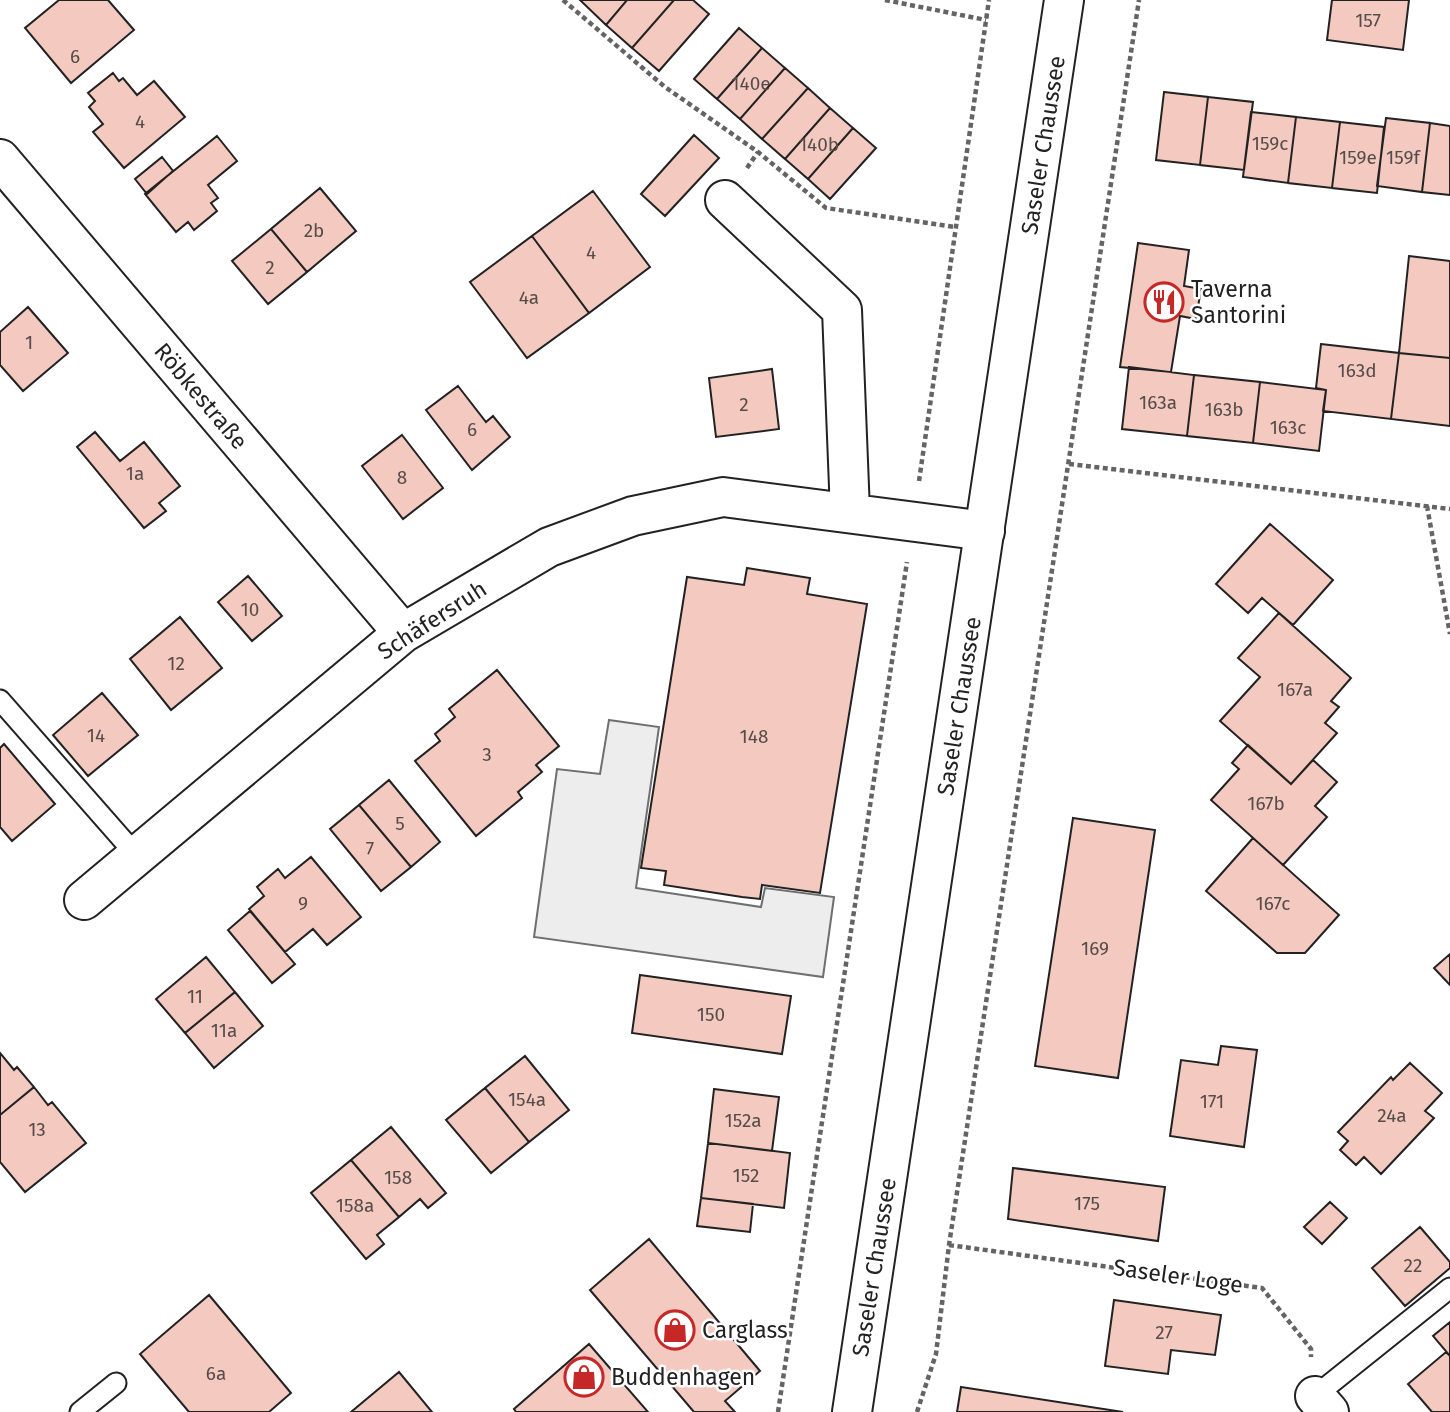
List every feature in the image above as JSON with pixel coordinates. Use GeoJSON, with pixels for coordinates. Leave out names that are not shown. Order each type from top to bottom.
{"type":"FeatureCollection","features":[{"type":"Feature","properties":{"kind":"street","name":"Saseler Chaussee"},"geometry":{"type":"LineString","coordinates":[[852,1412],[1065,0]]}},
{"type":"Feature","properties":{"kind":"street","name":"Röbkestraße"},"geometry":{"type":"LineString","coordinates":[[0,159],[403,633]]}},
{"type":"Feature","properties":{"kind":"street"},"geometry":{"type":"LineString","coordinates":[[725,201],[842,310],[849,512]]}},
{"type":"Feature","properties":{"kind":"street","name":"Schäfersruh"},"geometry":{"type":"LineString","coordinates":[[84,900],[403,633],[549,547],[633,516],[723,497],[985,531]]}},
{"type":"Feature","properties":{"kind":"lane"},"geometry":{"type":"LineString","coordinates":[[0,700],[137,856]]}},
{"type":"Feature","properties":{"kind":"lane"},"geometry":{"type":"LineString","coordinates":[[1322,1404],[1450,1288]]}},
{"type":"Feature","properties":{"kind":"lane"},"geometry":{"type":"LineString","coordinates":[[80,1412],[116,1382]]}},
{"type":"Feature","properties":{"kind":"path"},"geometry":{"type":"LineString","coordinates":[[563,0],[666,87],[758,152],[826,208],[954,227]]}},
{"type":"Feature","properties":{"kind":"path"},"geometry":{"type":"LineString","coordinates":[[885,0],[986,20]]}},
{"type":"Feature","properties":{"kind":"path"},"geometry":{"type":"LineString","coordinates":[[778,1412],[989,0]]}},
{"type":"Feature","properties":{"kind":"path"},"geometry":{"type":"LineString","coordinates":[[917,1412],[936,1354],[950,1245],[1139,0]]}},
{"type":"Feature","properties":{"kind":"path"},"geometry":{"type":"LineString","coordinates":[[1069,464],[1450,509]]}},
{"type":"Feature","properties":{"kind":"path"},"geometry":{"type":"LineString","coordinates":[[1427,506],[1450,634]]}},
{"type":"Feature","properties":{"kind":"path","name":"Saseler Loge"},"geometry":{"type":"LineString","coordinates":[[950,1245],[1262,1288],[1311,1349],[1322,1404]]}},
{"type":"Feature","properties":{"kind":"shaded area"},"geometry":{"type":"Polygon","coordinates":[[[609,720],[659,727],[636,888],[761,907],[765,888],[834,897],[823,977],[534,937],[557,769],[600,774],[609,720]]]}},
{"type":"Feature","properties":{"kind":"building"},"geometry":{"type":"Polygon","coordinates":[[[59,0],[108,0],[134,30],[71,83],[25,28],[59,0]]]}},
{"type":"Feature","properties":{"kind":"building"},"geometry":{"type":"Polygon","coordinates":[[[580,0],[627,0],[606,25],[580,0]]]}},
{"type":"Feature","properties":{"kind":"building"},"geometry":{"type":"Polygon","coordinates":[[[627,0],[674,0],[632,48],[606,25],[627,0]]]}},
{"type":"Feature","properties":{"kind":"building"},"geometry":{"type":"Polygon","coordinates":[[[674,0],[693,0],[709,14],[659,71],[632,48],[674,0]]]}},
{"type":"Feature","properties":{"kind":"building"},"geometry":{"type":"Polygon","coordinates":[[[1332,0],[1409,0],[1403,50],[1327,40],[1332,0]]]}},
{"type":"Feature","properties":{"kind":"building"},"geometry":{"type":"Polygon","coordinates":[[[739,28],[762,48],[717,99],[694,79],[739,28]]]}},
{"type":"Feature","properties":{"kind":"building"},"geometry":{"type":"Polygon","coordinates":[[[762,48],[785,68],[740,119],[717,99],[762,48]]]}},
{"type":"Feature","properties":{"kind":"building"},"geometry":{"type":"Polygon","coordinates":[[[785,68],[808,88],[762,139],[740,119],[785,68]]]}},
{"type":"Feature","properties":{"kind":"building"},"geometry":{"type":"Polygon","coordinates":[[[113,73],[119,81],[123,78],[137,95],[154,81],[185,117],[124,168],[93,132],[103,124],[89,107],[95,101],[88,93],[113,73]]]}},
{"type":"Feature","properties":{"kind":"building"},"geometry":{"type":"Polygon","coordinates":[[[808,88],[830,108],[785,159],[762,139],[808,88]]]}},
{"type":"Feature","properties":{"kind":"building"},"geometry":{"type":"Polygon","coordinates":[[[1164,92],[1208,97],[1200,165],[1156,160],[1164,92]]]}},
{"type":"Feature","properties":{"kind":"building"},"geometry":{"type":"Polygon","coordinates":[[[1208,97],[1253,102],[1244,170],[1200,165],[1208,97]]]}},
{"type":"Feature","properties":{"kind":"building"},"geometry":{"type":"Polygon","coordinates":[[[830,108],[853,128],[808,179],[785,159],[830,108]]]}},
{"type":"Feature","properties":{"kind":"building"},"geometry":{"type":"Polygon","coordinates":[[[1251,112],[1296,117],[1288,183],[1243,177],[1251,112]]]}},
{"type":"Feature","properties":{"kind":"building"},"geometry":{"type":"Polygon","coordinates":[[[1296,117],[1340,122],[1332,188],[1288,183],[1296,117]]]}},
{"type":"Feature","properties":{"kind":"building"},"geometry":{"type":"Polygon","coordinates":[[[1386,118],[1430,123],[1422,192],[1377,186],[1386,118]]]}},
{"type":"Feature","properties":{"kind":"building"},"geometry":{"type":"Polygon","coordinates":[[[1340,122],[1384,127],[1377,193],[1332,188],[1340,122]]]}},
{"type":"Feature","properties":{"kind":"building"},"geometry":{"type":"Polygon","coordinates":[[[1430,123],[1450,126],[1450,195],[1422,192],[1430,123]]]}},
{"type":"Feature","properties":{"kind":"building"},"geometry":{"type":"Polygon","coordinates":[[[853,128],[876,148],[830,199],[808,179],[853,128]]]}},
{"type":"Feature","properties":{"kind":"building"},"geometry":{"type":"Polygon","coordinates":[[[694,135],[719,158],[665,216],[641,194],[694,135]]]}},
{"type":"Feature","properties":{"kind":"building"},"geometry":{"type":"Polygon","coordinates":[[[217,136],[237,161],[208,185],[218,198],[211,203],[217,211],[194,230],[188,222],[176,232],[145,194],[217,136]]]}},
{"type":"Feature","properties":{"kind":"building"},"geometry":{"type":"Polygon","coordinates":[[[162,157],[173,171],[147,194],[135,179],[162,157]]]}},
{"type":"Feature","properties":{"kind":"building"},"geometry":{"type":"Polygon","coordinates":[[[320,188],[356,231],[307,272],[271,229],[320,188]]]}},
{"type":"Feature","properties":{"kind":"building"},"geometry":{"type":"Polygon","coordinates":[[[593,191],[650,267],[589,313],[532,236],[593,191]]]}},
{"type":"Feature","properties":{"kind":"building"},"geometry":{"type":"Polygon","coordinates":[[[271,229],[307,272],[268,304],[232,261],[271,229]]]}},
{"type":"Feature","properties":{"kind":"building"},"geometry":{"type":"Polygon","coordinates":[[[532,236],[589,313],[527,358],[470,282],[532,236]]]}},
{"type":"Feature","properties":{"kind":"building","name":"Taverna Santorini"},"geometry":{"type":"Polygon","coordinates":[[[1138,243],[1189,250],[1184,286],[1201,289],[1196,319],[1180,316],[1171,372],[1120,367],[1138,243]]]}},
{"type":"Feature","properties":{"kind":"building"},"geometry":{"type":"Polygon","coordinates":[[[1409,256],[1450,261],[1450,358],[1399,353],[1409,256]]]}},
{"type":"Feature","properties":{"kind":"building"},"geometry":{"type":"Polygon","coordinates":[[[28,307],[68,353],[23,391],[0,365],[0,332],[28,307]]]}},
{"type":"Feature","properties":{"kind":"building"},"geometry":{"type":"Polygon","coordinates":[[[1321,344],[1399,353],[1391,419],[1323,411],[1326,390],[1316,388],[1321,344]]]}},
{"type":"Feature","properties":{"kind":"building"},"geometry":{"type":"Polygon","coordinates":[[[1399,353],[1450,358],[1450,426],[1391,419],[1399,353]]]}},
{"type":"Feature","properties":{"kind":"building"},"geometry":{"type":"Polygon","coordinates":[[[1129,367],[1194,375],[1187,436],[1122,429],[1129,367]]]}},
{"type":"Feature","properties":{"kind":"building"},"geometry":{"type":"Polygon","coordinates":[[[772,369],[779,429],[716,437],[709,378],[772,369]]]}},
{"type":"Feature","properties":{"kind":"building"},"geometry":{"type":"Polygon","coordinates":[[[1194,375],[1260,382],[1253,443],[1187,436],[1194,375]]]}},
{"type":"Feature","properties":{"kind":"building"},"geometry":{"type":"Polygon","coordinates":[[[1260,382],[1326,390],[1319,451],[1253,443],[1260,382]]]}},
{"type":"Feature","properties":{"kind":"building"},"geometry":{"type":"Polygon","coordinates":[[[458,386],[486,422],[493,416],[510,437],[472,470],[426,410],[458,386]]]}},
{"type":"Feature","properties":{"kind":"building"},"geometry":{"type":"Polygon","coordinates":[[[95,432],[120,461],[144,442],[180,486],[159,503],[166,511],[144,528],[77,447],[95,432]]]}},
{"type":"Feature","properties":{"kind":"building"},"geometry":{"type":"Polygon","coordinates":[[[402,435],[443,488],[403,519],[362,466],[402,435]]]}},
{"type":"Feature","properties":{"kind":"building"},"geometry":{"type":"Polygon","coordinates":[[[1270,524],[1333,580],[1293,625],[1262,598],[1248,613],[1216,584],[1270,524]]]}},
{"type":"Feature","properties":{"kind":"building"},"geometry":{"type":"Polygon","coordinates":[[[747,568],[810,578],[807,594],[867,604],[820,893],[762,885],[760,899],[742,897],[664,885],[666,871],[641,868],[687,577],[744,585],[747,568]]]}},
{"type":"Feature","properties":{"kind":"building"},"geometry":{"type":"Polygon","coordinates":[[[248,576],[282,616],[252,641],[218,602],[248,576]]]}},
{"type":"Feature","properties":{"kind":"building"},"geometry":{"type":"Polygon","coordinates":[[[1279,613],[1351,678],[1331,701],[1339,707],[1325,723],[1337,733],[1291,784],[1220,721],[1260,677],[1238,658],[1279,613]]]}},
{"type":"Feature","properties":{"kind":"building"},"geometry":{"type":"Polygon","coordinates":[[[180,617],[222,668],[171,710],[130,659],[180,617]]]}},
{"type":"Feature","properties":{"kind":"building"},"geometry":{"type":"Polygon","coordinates":[[[497,670],[559,746],[536,765],[542,772],[518,792],[522,798],[476,836],[415,761],[440,741],[435,734],[455,717],[449,709],[497,670]]]}},
{"type":"Feature","properties":{"kind":"building"},"geometry":{"type":"Polygon","coordinates":[[[102,693],[138,735],[88,776],[53,735],[102,693]]]}},
{"type":"Feature","properties":{"kind":"building"},"geometry":{"type":"Polygon","coordinates":[[[4,744],[55,804],[12,841],[0,827],[0,748],[4,744]]]}},
{"type":"Feature","properties":{"kind":"building"},"geometry":{"type":"Polygon","coordinates":[[[1248,745],[1291,784],[1313,760],[1337,782],[1315,806],[1327,817],[1283,865],[1211,800],[1239,769],[1232,763],[1248,745]]]}},
{"type":"Feature","properties":{"kind":"building"},"geometry":{"type":"Polygon","coordinates":[[[389,780],[440,842],[411,867],[359,805],[389,780]]]}},
{"type":"Feature","properties":{"kind":"building"},"geometry":{"type":"Polygon","coordinates":[[[359,805],[411,867],[381,891],[330,829],[359,805]]]}},
{"type":"Feature","properties":{"kind":"building"},"geometry":{"type":"Polygon","coordinates":[[[1073,818],[1155,830],[1118,1078],[1035,1066],[1073,818]]]}},
{"type":"Feature","properties":{"kind":"building"},"geometry":{"type":"Polygon","coordinates":[[[1253,838],[1339,915],[1305,953],[1277,953],[1206,891],[1253,838]]]}},
{"type":"Feature","properties":{"kind":"building"},"geometry":{"type":"Polygon","coordinates":[[[311,857],[361,917],[327,945],[313,929],[285,952],[249,909],[264,896],[257,887],[278,869],[285,878],[311,857]]]}},
{"type":"Feature","properties":{"kind":"building"},"geometry":{"type":"Polygon","coordinates":[[[250,911],[295,964],[272,983],[228,930],[250,911]]]}},
{"type":"Feature","properties":{"kind":"building"},"geometry":{"type":"Polygon","coordinates":[[[1450,954],[1450,985],[1434,968],[1450,954]]]}},
{"type":"Feature","properties":{"kind":"building"},"geometry":{"type":"Polygon","coordinates":[[[206,957],[235,992],[185,1033],[156,999],[206,957]]]}},
{"type":"Feature","properties":{"kind":"building"},"geometry":{"type":"Polygon","coordinates":[[[640,975],[791,996],[782,1054],[632,1033],[640,975]]]}},
{"type":"Feature","properties":{"kind":"building"},"geometry":{"type":"Polygon","coordinates":[[[235,992],[263,1026],[214,1068],[185,1033],[235,992]]]}},
{"type":"Feature","properties":{"kind":"building"},"geometry":{"type":"Polygon","coordinates":[[[1221,1046],[1257,1050],[1244,1147],[1170,1136],[1181,1060],[1218,1065],[1221,1046]]]}},
{"type":"Feature","properties":{"kind":"building"},"geometry":{"type":"Polygon","coordinates":[[[0,1053],[14,1070],[17,1067],[34,1087],[0,1115],[0,1053]]]}},
{"type":"Feature","properties":{"kind":"building"},"geometry":{"type":"Polygon","coordinates":[[[525,1056],[569,1110],[529,1142],[485,1088],[525,1056]]]}},
{"type":"Feature","properties":{"kind":"building"},"geometry":{"type":"Polygon","coordinates":[[[1410,1063],[1442,1093],[1425,1111],[1434,1118],[1381,1174],[1364,1157],[1356,1165],[1340,1150],[1348,1141],[1338,1132],[1391,1077],[1393,1080],[1410,1063]]]}},
{"type":"Feature","properties":{"kind":"building"},"geometry":{"type":"Polygon","coordinates":[[[34,1087],[48,1105],[52,1102],[86,1143],[25,1192],[0,1162],[0,1115],[34,1087]]]}},
{"type":"Feature","properties":{"kind":"building"},"geometry":{"type":"Polygon","coordinates":[[[485,1088],[529,1142],[491,1173],[446,1120],[485,1088]]]}},
{"type":"Feature","properties":{"kind":"building"},"geometry":{"type":"Polygon","coordinates":[[[714,1089],[779,1097],[772,1151],[708,1143],[714,1089]]]}},
{"type":"Feature","properties":{"kind":"building"},"geometry":{"type":"Polygon","coordinates":[[[391,1127],[446,1193],[428,1208],[420,1199],[399,1217],[351,1160],[391,1127]]]}},
{"type":"Feature","properties":{"kind":"building"},"geometry":{"type":"Polygon","coordinates":[[[708,1143],[790,1153],[784,1208],[701,1198],[708,1143]]]}},
{"type":"Feature","properties":{"kind":"building"},"geometry":{"type":"Polygon","coordinates":[[[351,1160],[399,1217],[377,1235],[384,1244],[366,1259],[311,1193],[351,1160]]]}},
{"type":"Feature","properties":{"kind":"building"},"geometry":{"type":"Polygon","coordinates":[[[1013,1168],[1165,1187],[1158,1241],[1008,1219],[1013,1168]]]}},
{"type":"Feature","properties":{"kind":"building"},"geometry":{"type":"Polygon","coordinates":[[[701,1198],[753,1204],[750,1232],[697,1226],[701,1198]]]}},
{"type":"Feature","properties":{"kind":"building"},"geometry":{"type":"Polygon","coordinates":[[[1330,1202],[1347,1218],[1322,1244],[1304,1227],[1330,1202]]]}},
{"type":"Feature","properties":{"kind":"building"},"geometry":{"type":"Polygon","coordinates":[[[1420,1227],[1450,1262],[1450,1268],[1405,1306],[1372,1268],[1420,1227]]]}},
{"type":"Feature","properties":{"kind":"building","name":"Carglass"},"geometry":{"type":"Polygon","coordinates":[[[649,1239],[760,1371],[725,1401],[735,1412],[694,1412],[590,1290],[649,1239]]]}},
{"type":"Feature","properties":{"kind":"building"},"geometry":{"type":"Polygon","coordinates":[[[209,1295],[291,1393],[269,1412],[189,1412],[140,1354],[209,1295]]]}},
{"type":"Feature","properties":{"kind":"building"},"geometry":{"type":"Polygon","coordinates":[[[1114,1300],[1221,1315],[1215,1355],[1171,1350],[1168,1374],[1105,1366],[1114,1300]]]}},
{"type":"Feature","properties":{"kind":"building"},"geometry":{"type":"Polygon","coordinates":[[[1450,1322],[1450,1356],[1433,1336],[1450,1322]]]}},
{"type":"Feature","properties":{"kind":"building","name":"Buddenhagen"},"geometry":{"type":"Polygon","coordinates":[[[589,1344],[648,1412],[516,1412],[514,1409],[589,1344]]]}},
{"type":"Feature","properties":{"kind":"building"},"geometry":{"type":"Polygon","coordinates":[[[1446,1352],[1450,1356],[1450,1412],[1432,1412],[1408,1384],[1446,1352]]]}},
{"type":"Feature","properties":{"kind":"building"},"geometry":{"type":"Polygon","coordinates":[[[399,1372],[432,1412],[351,1412],[399,1372]]]}},
{"type":"Feature","properties":{"kind":"building"},"geometry":{"type":"Polygon","coordinates":[[[961,1387],[1123,1412],[957,1412],[961,1387]]]}},
{"type":"Feature","properties":{"kind":"place","name":"Taverna Santorini"},"geometry":{"type":"Point","coordinates":[1164,302]}},
{"type":"Feature","properties":{"kind":"place","name":"Carglass"},"geometry":{"type":"Point","coordinates":[675,1330]}},
{"type":"Feature","properties":{"kind":"place","name":"Buddenhagen"},"geometry":{"type":"Point","coordinates":[584,1377]}}]}
